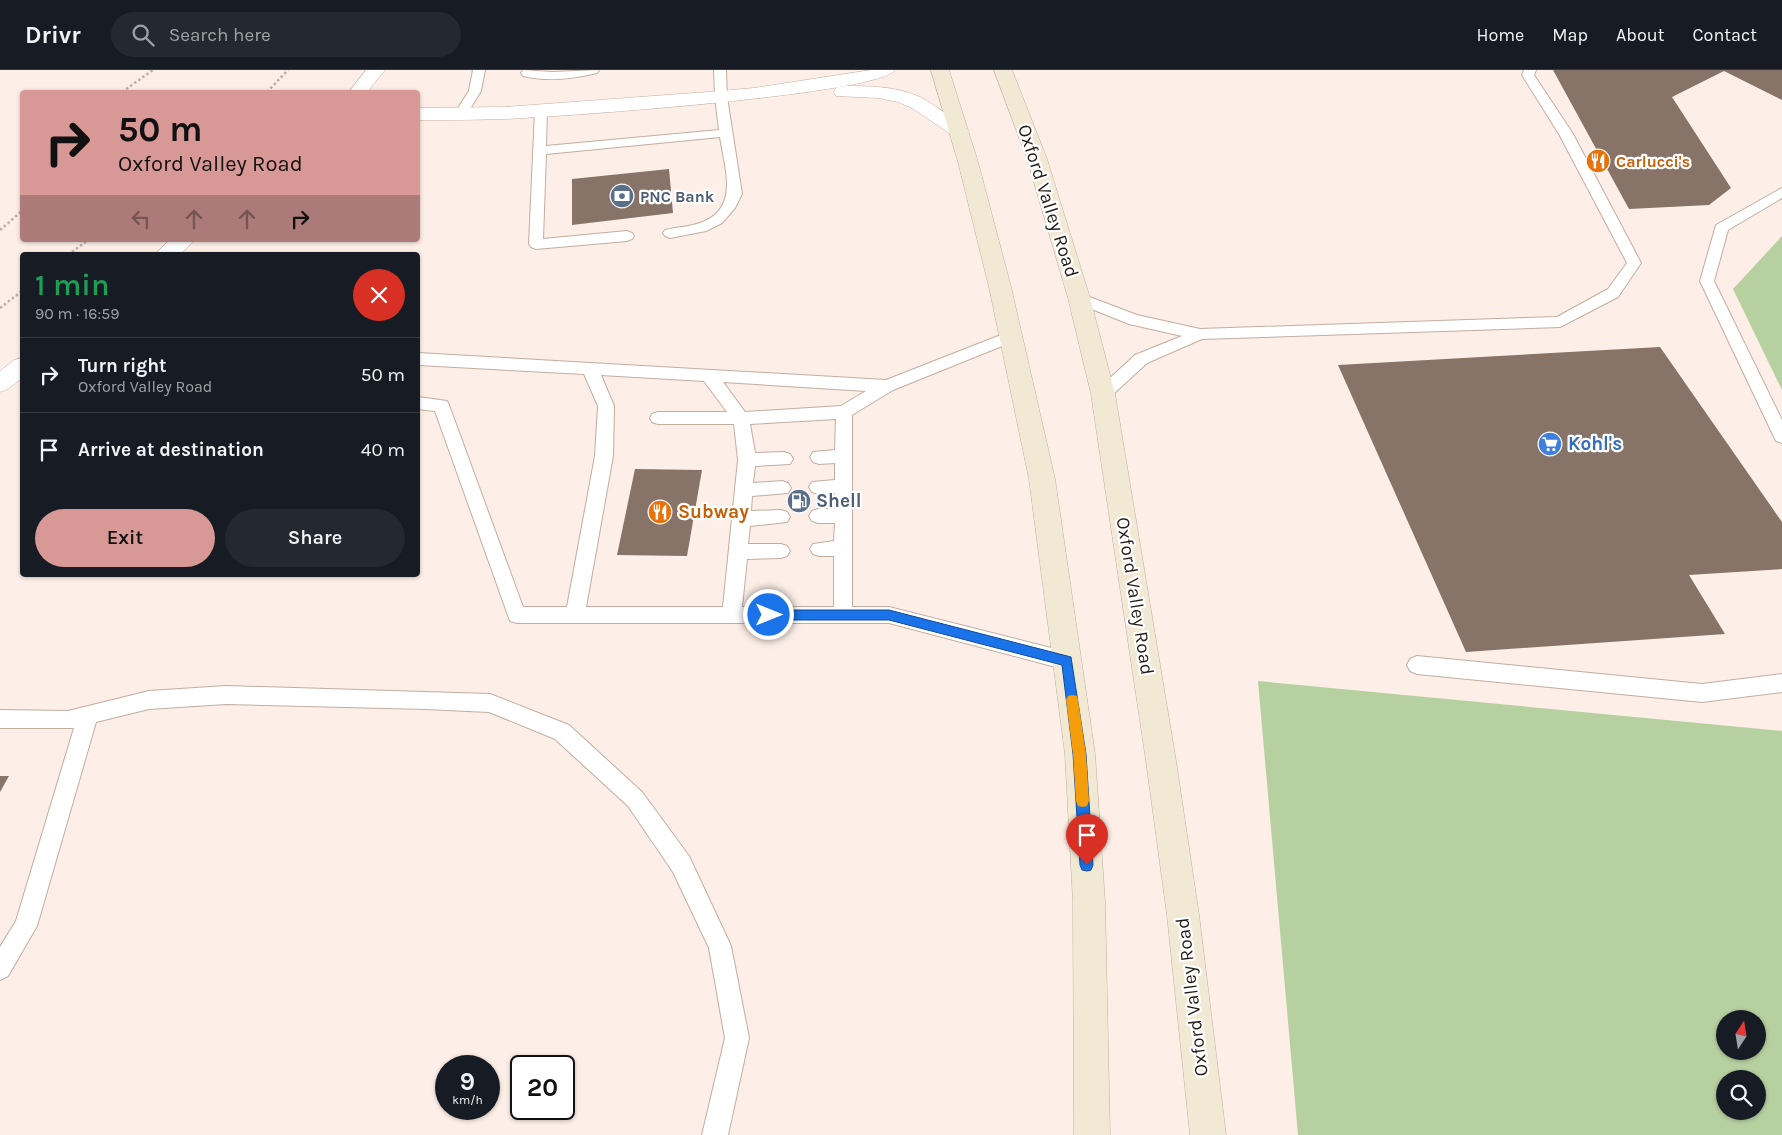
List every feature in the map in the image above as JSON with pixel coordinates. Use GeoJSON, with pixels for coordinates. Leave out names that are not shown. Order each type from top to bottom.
{"type":"FeatureCollection","features":[{"type":"Feature","properties":{"kind":"main road"},"geometry":{"type":"LineString","coordinates":[[940,70],[959,131],[1000,287],[1042,479],[1080,754],[1089,902],[1092,1135]]}},
{"type":"Feature","properties":{"kind":"main road","name":"Oxford Valley Road"},"geometry":{"type":"LineString","coordinates":[[1002,70],[1037,159],[1079,298],[1103,394],[1184,925],[1208,1135]]}},
{"type":"Feature","properties":{"kind":"street"},"geometry":{"type":"LineString","coordinates":[[360,90],[376,70]]}},
{"type":"Feature","properties":{"kind":"street"},"geometry":{"type":"LineString","coordinates":[[754,94],[872,76],[886,70]]}},
{"type":"Feature","properties":{"kind":"street"},"geometry":{"type":"LineString","coordinates":[[420,114],[505,113],[721,96],[849,92],[890,94],[914,102],[959,131]]}},
{"type":"Feature","properties":{"kind":"street"},"geometry":{"type":"LineString","coordinates":[[169,252],[181,242]]}},
{"type":"Feature","properties":{"kind":"lane"},"geometry":{"type":"LineString","coordinates":[[460,114],[475,91],[479,70]]}},
{"type":"Feature","properties":{"kind":"lane"},"geometry":{"type":"LineString","coordinates":[[527,73],[535,75],[576,74],[593,70]]}},
{"type":"Feature","properties":{"kind":"lane"},"geometry":{"type":"LineString","coordinates":[[670,233],[702,228],[713,224],[730,207],[734,194],[721,96],[720,70]]}},
{"type":"Feature","properties":{"kind":"lane"},"geometry":{"type":"LineString","coordinates":[[1079,298],[1134,320],[1200,334],[1560,322],[1613,292],[1634,263],[1566,134],[1528,75],[1530,70]]}},
{"type":"Feature","properties":{"kind":"lane"},"geometry":{"type":"LineString","coordinates":[[541,110],[536,244],[627,236]]}},
{"type":"Feature","properties":{"kind":"lane"},"geometry":{"type":"LineString","coordinates":[[539,151],[726,133]]}},
{"type":"Feature","properties":{"kind":"lane"},"geometry":{"type":"LineString","coordinates":[[1782,192],[1721,228],[1707,281],[1782,437]]}},
{"type":"Feature","properties":{"kind":"lane"},"geometry":{"type":"LineString","coordinates":[[1103,394],[1141,359],[1200,334]]}},
{"type":"Feature","properties":{"kind":"lane"},"geometry":{"type":"LineString","coordinates":[[658,418],[741,418],[844,412],[887,386],[1011,336]]}},
{"type":"Feature","properties":{"kind":"lane"},"geometry":{"type":"LineString","coordinates":[[420,359],[887,386]]}},
{"type":"Feature","properties":{"kind":"lane"},"geometry":{"type":"LineString","coordinates":[[575,615],[604,456],[606,406],[590,369]]}},
{"type":"Feature","properties":{"kind":"lane"},"geometry":{"type":"LineString","coordinates":[[709,376],[741,418],[747,460],[732,615]]}},
{"type":"Feature","properties":{"kind":"lane"},"geometry":{"type":"LineString","coordinates":[[420,403],[440,405],[517,615],[889,615],[1067,661]]}},
{"type":"Feature","properties":{"kind":"lane"},"geometry":{"type":"LineString","coordinates":[[844,412],[844,615]]}},
{"type":"Feature","properties":{"kind":"lane"},"geometry":{"type":"LineString","coordinates":[[819,458],[844,456]]}},
{"type":"Feature","properties":{"kind":"lane"},"geometry":{"type":"LineString","coordinates":[[747,460],[784,459]]}},
{"type":"Feature","properties":{"kind":"lane"},"geometry":{"type":"LineString","coordinates":[[818,487],[843,486]]}},
{"type":"Feature","properties":{"kind":"lane"},"geometry":{"type":"LineString","coordinates":[[744,490],[782,488]]}},
{"type":"Feature","properties":{"kind":"lane"},"geometry":{"type":"LineString","coordinates":[[818,516],[844,516]]}},
{"type":"Feature","properties":{"kind":"lane"},"geometry":{"type":"LineString","coordinates":[[742,519],[781,517]]}},
{"type":"Feature","properties":{"kind":"lane"},"geometry":{"type":"LineString","coordinates":[[819,549],[844,548]]}},
{"type":"Feature","properties":{"kind":"lane"},"geometry":{"type":"LineString","coordinates":[[738,552],[781,551]]}},
{"type":"Feature","properties":{"kind":"lane"},"geometry":{"type":"LineString","coordinates":[[1417,665],[1702,693],[1782,683]]}},
{"type":"Feature","properties":{"kind":"lane"},"geometry":{"type":"LineString","coordinates":[[0,719],[68,720],[149,700],[226,696],[426,700],[490,704],[562,732],[635,799],[681,864],[720,946],[737,1038],[715,1135]]}},
{"type":"Feature","properties":{"kind":"lane"},"geometry":{"type":"LineString","coordinates":[[0,968],[26,926],[88,715]]}},
{"type":"Feature","properties":{"kind":"path"},"geometry":{"type":"LineString","coordinates":[[125,90],[154,70]]}},
{"type":"Feature","properties":{"kind":"path"},"geometry":{"type":"LineString","coordinates":[[269,90],[288,70]]}},
{"type":"Feature","properties":{"kind":"path"},"geometry":{"type":"LineString","coordinates":[[0,230],[20,213]]}},
{"type":"Feature","properties":{"kind":"path"},"geometry":{"type":"LineString","coordinates":[[72,252],[85,242]]}},
{"type":"Feature","properties":{"kind":"path"},"geometry":{"type":"LineString","coordinates":[[0,308],[20,292]]}},
{"type":"Feature","properties":{"kind":"green space"},"geometry":{"type":"Polygon","coordinates":[[[1782,236],[1782,390],[1733,289],[1782,236]]]}},
{"type":"Feature","properties":{"kind":"green space"},"geometry":{"type":"Polygon","coordinates":[[[1258,681],[1782,731],[1782,1135],[1298,1135],[1258,681]]]}},
{"type":"Feature","properties":{"kind":"building"},"geometry":{"type":"Polygon","coordinates":[[[1553,70],[1782,70],[1782,100],[1724,71],[1672,97],[1731,188],[1709,205],[1629,209],[1553,70]]]}},
{"type":"Feature","properties":{"kind":"building","name":"PNC Bank"},"geometry":{"type":"Polygon","coordinates":[[[669,169],[673,213],[572,225],[572,179],[669,169]]]}},
{"type":"Feature","properties":{"kind":"building","name":"Kohl's"},"geometry":{"type":"Polygon","coordinates":[[[1660,347],[1782,522],[1782,569],[1689,575],[1725,634],[1466,652],[1338,365],[1660,347]]]}},
{"type":"Feature","properties":{"kind":"building","name":"Subway"},"geometry":{"type":"Polygon","coordinates":[[[635,469],[702,470],[687,556],[617,555],[635,469]]]}},
{"type":"Feature","properties":{"kind":"building"},"geometry":{"type":"Polygon","coordinates":[[[0,776],[9,776],[0,792],[0,776]]]}},
{"type":"Feature","properties":{"kind":"slow traffic"},"geometry":{"type":"LineString","coordinates":[[1072,700],[1080,754],[1083,801]]}},
{"type":"Feature","properties":{"kind":"place","name":"Carlucci's"},"geometry":{"type":"Point","coordinates":[1598,161]}},
{"type":"Feature","properties":{"kind":"place","name":"PNC Bank"},"geometry":{"type":"Point","coordinates":[622,196]}},
{"type":"Feature","properties":{"kind":"place","name":"Kohl's"},"geometry":{"type":"Point","coordinates":[1550,444]}},
{"type":"Feature","properties":{"kind":"place","name":"Shell"},"geometry":{"type":"Point","coordinates":[799,501]}},
{"type":"Feature","properties":{"kind":"place","name":"Subway"},"geometry":{"type":"Point","coordinates":[660,512]}},
{"type":"Feature","properties":{"kind":"route"},"geometry":{"type":"LineString","coordinates":[[769,615],[889,615],[1067,661],[1080,754],[1087,865]]}}]}
